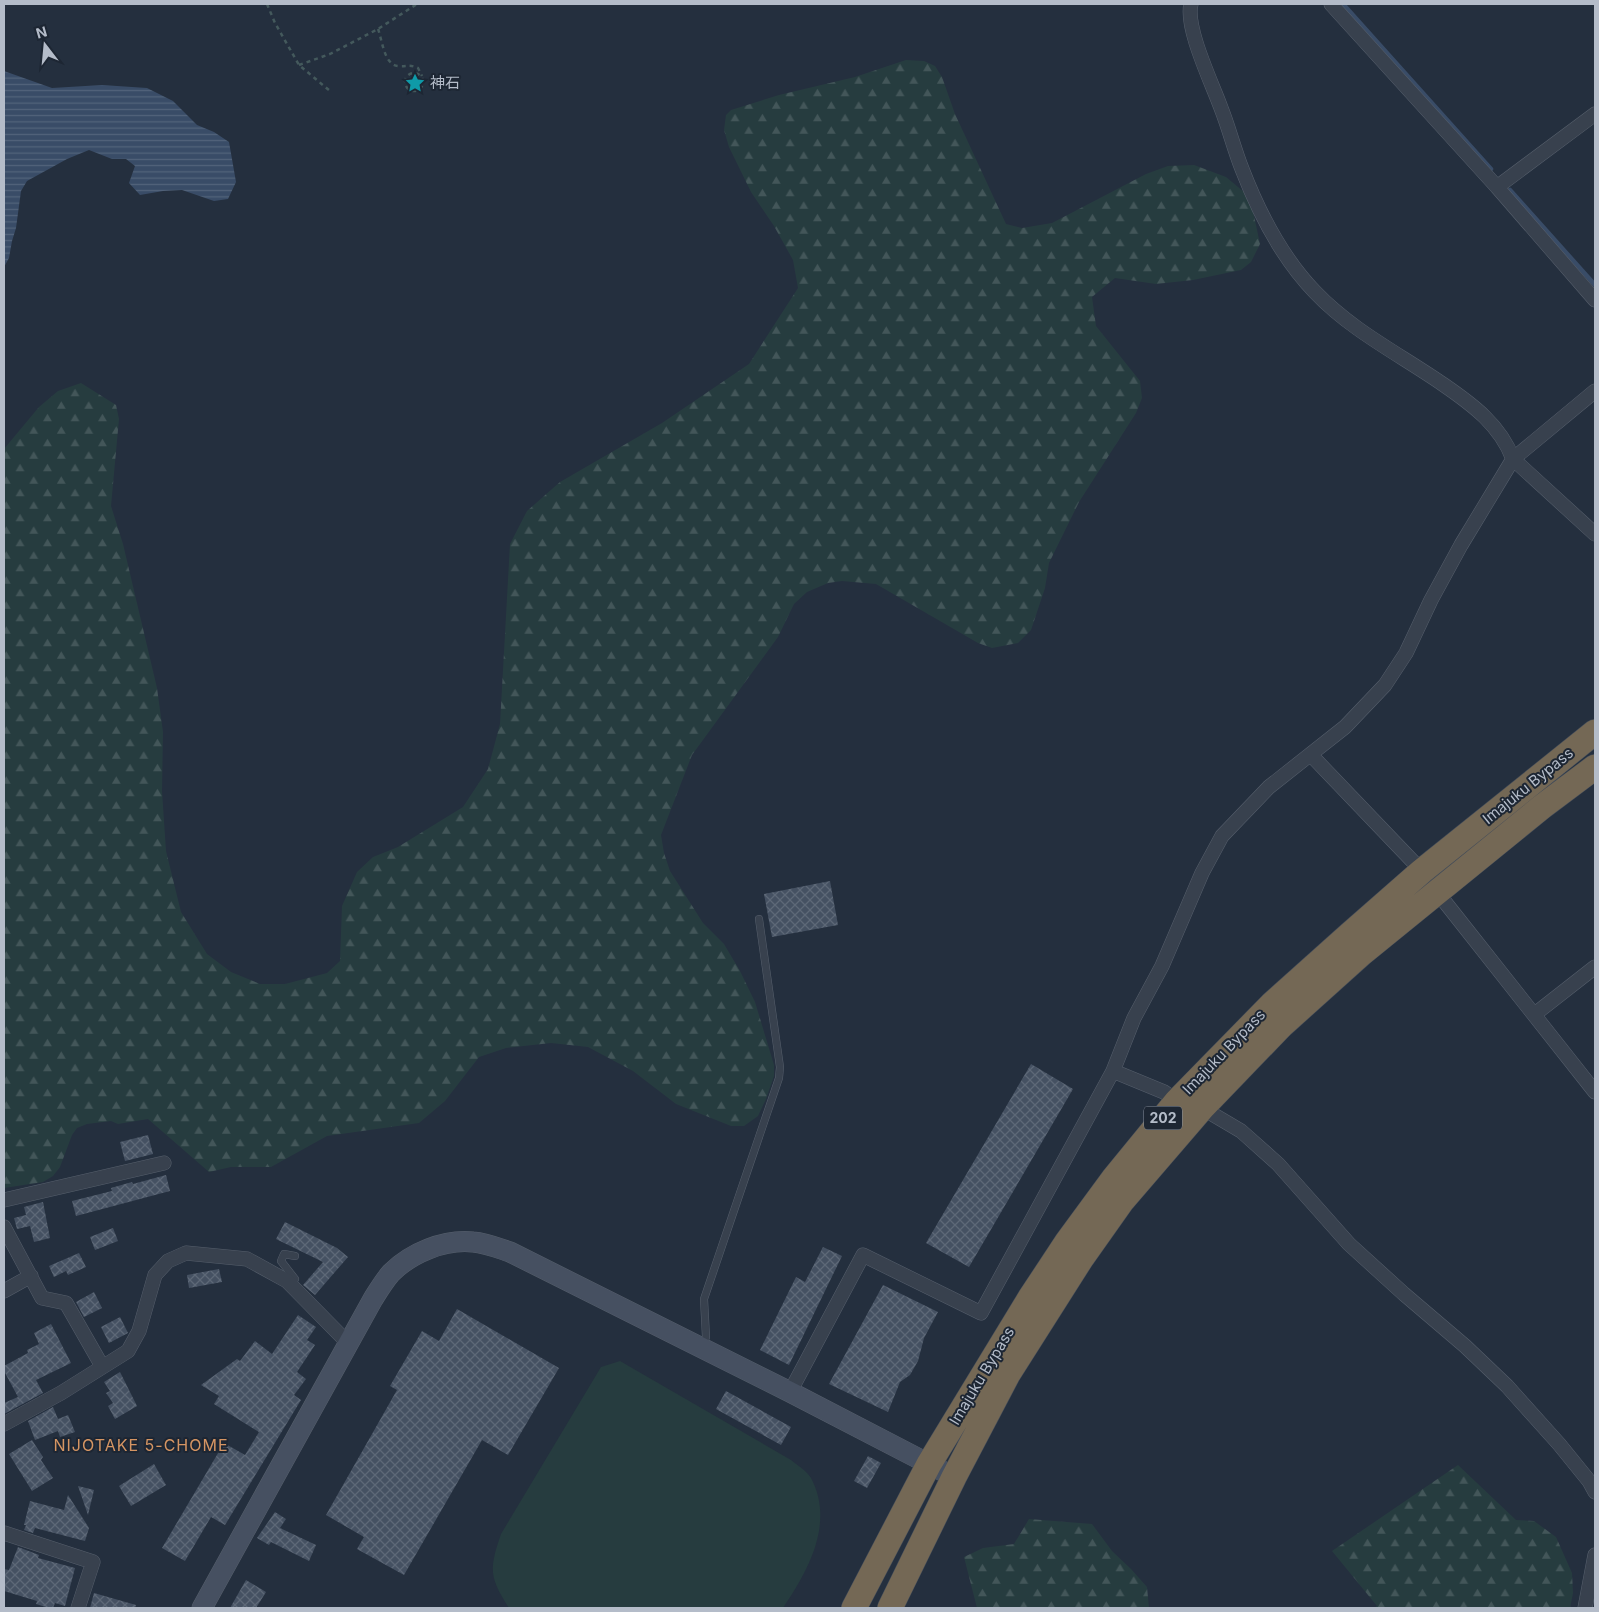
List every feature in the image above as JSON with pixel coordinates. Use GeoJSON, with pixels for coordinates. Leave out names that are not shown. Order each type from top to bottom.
{"type":"FeatureCollection","features":[{"type":"Feature","properties":{"kind":"highway","name":"Imajuku Bypass"},"geometry":{"type":"LineString","coordinates":[[854,1608],[930,1464],[987,1367],[1067,1242],[1114,1178],[1177,1101],[1272,1004],[1422,871],[1595,732]]}},
{"type":"Feature","properties":{"kind":"highway","name":"Imajuku Bypass"},"geometry":{"type":"LineString","coordinates":[[890,1608],[954,1477],[1008,1374],[1081,1259],[1122,1201],[1202,1108],[1282,1026],[1361,954],[1595,767]]}},
{"type":"Feature","properties":{"kind":"street"},"geometry":{"type":"LineString","coordinates":[[1191,4],[1189,13],[1194,35],[1242,169],[1261,210],[1290,263],[1316,293],[1340,314],[1367,335],[1412,363],[1481,413],[1508,445],[1513,458],[1595,534]]}},
{"type":"Feature","properties":{"kind":"street"},"geometry":{"type":"LineString","coordinates":[[1330,4],[1497,187],[1595,300]]}},
{"type":"Feature","properties":{"kind":"street"},"geometry":{"type":"LineString","coordinates":[[1497,187],[1595,114]]}},
{"type":"Feature","properties":{"kind":"street"},"geometry":{"type":"LineString","coordinates":[[790,1392],[863,1255],[981,1313],[1113,1072],[1134,1018],[1162,966],[1199,880],[1222,836],[1269,787],[1345,727],[1385,685],[1406,654],[1431,600],[1461,545],[1513,458],[1595,391]]}},
{"type":"Feature","properties":{"kind":"street"},"geometry":{"type":"LineString","coordinates":[[1311,755],[1422,871]]}},
{"type":"Feature","properties":{"kind":"street"},"geometry":{"type":"LineString","coordinates":[[1437,892],[1595,1092]]}},
{"type":"Feature","properties":{"kind":"street"},"geometry":{"type":"LineString","coordinates":[[1535,1014],[1595,967]]}},
{"type":"Feature","properties":{"kind":"street"},"geometry":{"type":"LineString","coordinates":[[1113,1072],[1164,1092],[1177,1101]]}},
{"type":"Feature","properties":{"kind":"street"},"geometry":{"type":"LineString","coordinates":[[1202,1108],[1241,1131],[1278,1164],[1349,1244],[1465,1346],[1507,1386],[1559,1444],[1589,1481],[1595,1492]]}},
{"type":"Feature","properties":{"kind":"street"},"geometry":{"type":"LineString","coordinates":[[4,1200],[164,1163]]}},
{"type":"Feature","properties":{"kind":"street"},"geometry":{"type":"LineString","coordinates":[[4,1227],[42,1298],[66,1303],[102,1366]]}},
{"type":"Feature","properties":{"kind":"street"},"geometry":{"type":"LineString","coordinates":[[202,1608],[373,1299],[391,1274],[411,1258],[431,1248],[453,1243],[472,1242],[491,1245],[510,1252],[790,1392],[954,1477]]}},
{"type":"Feature","properties":{"kind":"street"},"geometry":{"type":"LineString","coordinates":[[4,1424],[61,1393],[128,1351],[139,1331],[155,1275],[168,1261],[186,1253],[247,1259],[287,1281],[348,1343]]}},
{"type":"Feature","properties":{"kind":"street"},"geometry":{"type":"LineString","coordinates":[[4,1291],[31,1276]]}},
{"type":"Feature","properties":{"kind":"street"},"geometry":{"type":"LineString","coordinates":[[4,1533],[93,1562],[78,1608]]}},
{"type":"Feature","properties":{"kind":"street"},"geometry":{"type":"LineString","coordinates":[[1585,1608],[1595,1555]]}},
{"type":"Feature","properties":{"kind":"lane"},"geometry":{"type":"LineString","coordinates":[[702,1348],[706,1337],[704,1298],[779,1078],[780,1067],[759,919]]}},
{"type":"Feature","properties":{"kind":"lane"},"geometry":{"type":"LineString","coordinates":[[290,1284],[296,1279],[281,1260],[284,1254],[295,1256]]}},
{"type":"Feature","properties":{"kind":"path"},"geometry":{"type":"LineString","coordinates":[[267,4],[275,23],[299,65],[330,91]]}},
{"type":"Feature","properties":{"kind":"path"},"geometry":{"type":"LineString","coordinates":[[299,65],[330,54],[378,29],[417,4]]}},
{"type":"Feature","properties":{"kind":"path"},"geometry":{"type":"LineString","coordinates":[[378,29],[390,62],[397,66],[410,65],[418,68],[422,76],[424,83],[421,88],[412,91],[407,88],[406,79],[410,74],[418,73],[422,76]]}},
{"type":"Feature","properties":{"kind":"green space"},"geometry":{"type":"Polygon","coordinates":[[[906,60],[924,61],[935,66],[942,77],[955,114],[1006,224],[1022,228],[1052,223],[1146,174],[1168,166],[1194,165],[1226,177],[1250,197],[1260,244],[1251,262],[1241,270],[1193,280],[1156,284],[1115,278],[1092,297],[1096,326],[1140,381],[1142,398],[1136,413],[1079,502],[1049,563],[1045,588],[1031,630],[1018,643],[992,648],[978,643],[876,584],[842,581],[828,583],[807,592],[794,604],[778,637],[692,755],[661,835],[664,853],[670,871],[703,923],[724,944],[755,1002],[774,1065],[774,1076],[758,1116],[744,1126],[731,1126],[676,1104],[633,1071],[588,1047],[551,1043],[506,1048],[479,1057],[445,1101],[419,1123],[327,1136],[271,1167],[231,1167],[209,1172],[148,1119],[118,1124],[111,1121],[87,1124],[77,1128],[72,1135],[60,1167],[53,1176],[43,1182],[4,1188],[4,449],[39,407],[58,391],[81,383],[116,405],[119,419],[111,506],[123,544],[157,688],[163,732],[162,791],[166,851],[181,912],[207,954],[231,972],[260,984],[285,984],[327,973],[340,961],[342,906],[357,872],[373,857],[398,847],[463,807],[488,769],[500,724],[510,544],[527,511],[560,482],[662,423],[749,364],[798,288],[793,260],[774,226],[751,192],[729,147],[724,130],[726,115],[731,110],[779,95],[855,77],[906,60]]]}},
{"type":"Feature","properties":{"kind":"green space"},"geometry":{"type":"Polygon","coordinates":[[[620,1361],[791,1460],[811,1478],[818,1495],[819,1529],[809,1562],[783,1608],[509,1608],[498,1588],[493,1572],[494,1556],[501,1534],[601,1367],[620,1361]]]}},
{"type":"Feature","properties":{"kind":"green space"},"geometry":{"type":"Polygon","coordinates":[[[1458,1465],[1516,1520],[1534,1521],[1556,1537],[1572,1573],[1573,1593],[1570,1608],[1374,1608],[1377,1606],[1332,1551],[1458,1465]]]}},
{"type":"Feature","properties":{"kind":"green space"},"geometry":{"type":"Polygon","coordinates":[[[1029,1519],[1092,1524],[1112,1551],[1147,1587],[1149,1608],[977,1608],[964,1557],[983,1548],[1014,1544],[1029,1519]]]}},
{"type":"Feature","properties":{"kind":"water"},"geometry":{"type":"Polygon","coordinates":[[[4,71],[52,88],[102,85],[147,88],[173,101],[197,125],[214,132],[229,142],[236,182],[228,199],[214,201],[182,190],[140,195],[129,183],[135,166],[126,159],[112,159],[89,150],[67,159],[27,181],[21,191],[16,228],[9,258],[4,267],[4,71]]]}},
{"type":"Feature","properties":{"kind":"building"},"geometry":{"type":"Polygon","coordinates":[[[830,881],[838,925],[772,937],[764,894],[830,881]]]}},
{"type":"Feature","properties":{"kind":"building"},"geometry":{"type":"Polygon","coordinates":[[[1031,1064],[1073,1089],[969,1267],[926,1243],[1031,1064]]]}},
{"type":"Feature","properties":{"kind":"building"},"geometry":{"type":"Polygon","coordinates":[[[148,1135],[153,1154],[125,1161],[120,1142],[148,1135]]]}},
{"type":"Feature","properties":{"kind":"building"},"geometry":{"type":"Polygon","coordinates":[[[166,1175],[170,1191],[76,1216],[72,1201],[112,1191],[111,1188],[132,1182],[133,1184],[166,1175]]]}},
{"type":"Feature","properties":{"kind":"building"},"geometry":{"type":"Polygon","coordinates":[[[43,1202],[50,1238],[34,1242],[30,1226],[17,1229],[14,1218],[26,1215],[24,1207],[43,1202]]]}},
{"type":"Feature","properties":{"kind":"building"},"geometry":{"type":"Polygon","coordinates":[[[285,1222],[337,1248],[348,1257],[315,1295],[303,1285],[323,1262],[276,1239],[285,1222]]]}},
{"type":"Feature","properties":{"kind":"building"},"geometry":{"type":"Polygon","coordinates":[[[113,1228],[118,1241],[95,1250],[90,1237],[113,1228]]]}},
{"type":"Feature","properties":{"kind":"building"},"geometry":{"type":"Polygon","coordinates":[[[823,1247],[842,1256],[789,1365],[760,1350],[796,1277],[805,1282],[823,1247]]]}},
{"type":"Feature","properties":{"kind":"building"},"geometry":{"type":"Polygon","coordinates":[[[79,1253],[86,1267],[68,1275],[66,1271],[54,1277],[49,1266],[79,1253]]]}},
{"type":"Feature","properties":{"kind":"building"},"geometry":{"type":"Polygon","coordinates":[[[219,1269],[222,1282],[189,1288],[187,1275],[219,1269]]]}},
{"type":"Feature","properties":{"kind":"building"},"geometry":{"type":"Polygon","coordinates":[[[883,1285],[938,1312],[924,1338],[918,1361],[910,1375],[900,1382],[888,1412],[829,1384],[883,1285]]]}},
{"type":"Feature","properties":{"kind":"building"},"geometry":{"type":"Polygon","coordinates":[[[94,1292],[102,1308],[84,1317],[76,1302],[94,1292]]]}},
{"type":"Feature","properties":{"kind":"building"},"geometry":{"type":"Polygon","coordinates":[[[457,1309],[559,1368],[508,1455],[482,1440],[404,1575],[357,1549],[364,1537],[326,1515],[397,1390],[390,1386],[422,1331],[439,1341],[457,1309]]]}},
{"type":"Feature","properties":{"kind":"building"},"geometry":{"type":"Polygon","coordinates":[[[298,1315],[316,1327],[307,1340],[315,1345],[297,1372],[306,1379],[294,1395],[301,1400],[225,1525],[211,1517],[185,1561],[162,1548],[224,1443],[245,1455],[259,1432],[214,1404],[219,1396],[201,1385],[237,1359],[240,1361],[255,1341],[272,1354],[298,1315]]]}},
{"type":"Feature","properties":{"kind":"building"},"geometry":{"type":"Polygon","coordinates":[[[120,1317],[128,1333],[109,1343],[101,1327],[120,1317]]]}},
{"type":"Feature","properties":{"kind":"building"},"geometry":{"type":"Polygon","coordinates":[[[51,1324],[71,1363],[36,1380],[43,1393],[4,1414],[4,1403],[18,1397],[4,1371],[4,1366],[28,1353],[27,1350],[39,1344],[34,1333],[51,1324]]]}},
{"type":"Feature","properties":{"kind":"building"},"geometry":{"type":"Polygon","coordinates":[[[120,1372],[137,1406],[115,1419],[108,1406],[113,1403],[106,1393],[110,1391],[104,1382],[120,1372]]]}},
{"type":"Feature","properties":{"kind":"building"},"geometry":{"type":"Polygon","coordinates":[[[726,1391],[791,1427],[781,1445],[716,1409],[726,1391]]]}},
{"type":"Feature","properties":{"kind":"building"},"geometry":{"type":"Polygon","coordinates":[[[53,1407],[58,1419],[68,1415],[75,1432],[60,1437],[58,1431],[35,1440],[28,1421],[53,1407]]]}},
{"type":"Feature","properties":{"kind":"building"},"geometry":{"type":"Polygon","coordinates":[[[32,1440],[43,1457],[41,1460],[53,1478],[32,1491],[9,1454],[32,1440]]]}},
{"type":"Feature","properties":{"kind":"building"},"geometry":{"type":"Polygon","coordinates":[[[868,1456],[881,1463],[867,1488],[854,1481],[868,1456]]]}},
{"type":"Feature","properties":{"kind":"building"},"geometry":{"type":"Polygon","coordinates":[[[154,1464],[166,1485],[131,1506],[119,1486],[154,1464]]]}},
{"type":"Feature","properties":{"kind":"building"},"geometry":{"type":"Polygon","coordinates":[[[78,1486],[94,1490],[88,1515],[78,1486]]]}},
{"type":"Feature","properties":{"kind":"building"},"geometry":{"type":"Polygon","coordinates":[[[68,1495],[89,1528],[85,1541],[35,1528],[33,1533],[24,1530],[30,1501],[64,1510],[68,1495]]]}},
{"type":"Feature","properties":{"kind":"building"},"geometry":{"type":"Polygon","coordinates":[[[275,1512],[286,1519],[280,1528],[316,1545],[309,1561],[271,1542],[269,1545],[257,1538],[275,1512]]]}},
{"type":"Feature","properties":{"kind":"building"},"geometry":{"type":"Polygon","coordinates":[[[18,1547],[39,1555],[38,1558],[75,1568],[65,1606],[55,1603],[53,1608],[49,1608],[36,1604],[37,1601],[4,1591],[4,1569],[9,1570],[18,1547]]]}},
{"type":"Feature","properties":{"kind":"building"},"geometry":{"type":"Polygon","coordinates":[[[246,1580],[266,1592],[256,1608],[230,1608],[246,1580]]]}},
{"type":"Feature","properties":{"kind":"building"},"geometry":{"type":"Polygon","coordinates":[[[94,1593],[136,1605],[135,1608],[90,1608],[94,1593]]]}},
{"type":"Feature","properties":{"kind":"waterway"},"geometry":{"type":"LineString","coordinates":[[1343,4],[1491,169]]}},
{"type":"Feature","properties":{"kind":"waterway"},"geometry":{"type":"LineString","coordinates":[[1510,190],[1595,285]]}},
{"type":"Feature","properties":{"kind":"place","name":"神石"},"geometry":{"type":"Point","coordinates":[415,83]}},
{"type":"Feature","properties":{"kind":"district","name":"NIJOTAKE 5-CHOME"},"geometry":{"type":"Point","coordinates":[141,1445]}}]}
